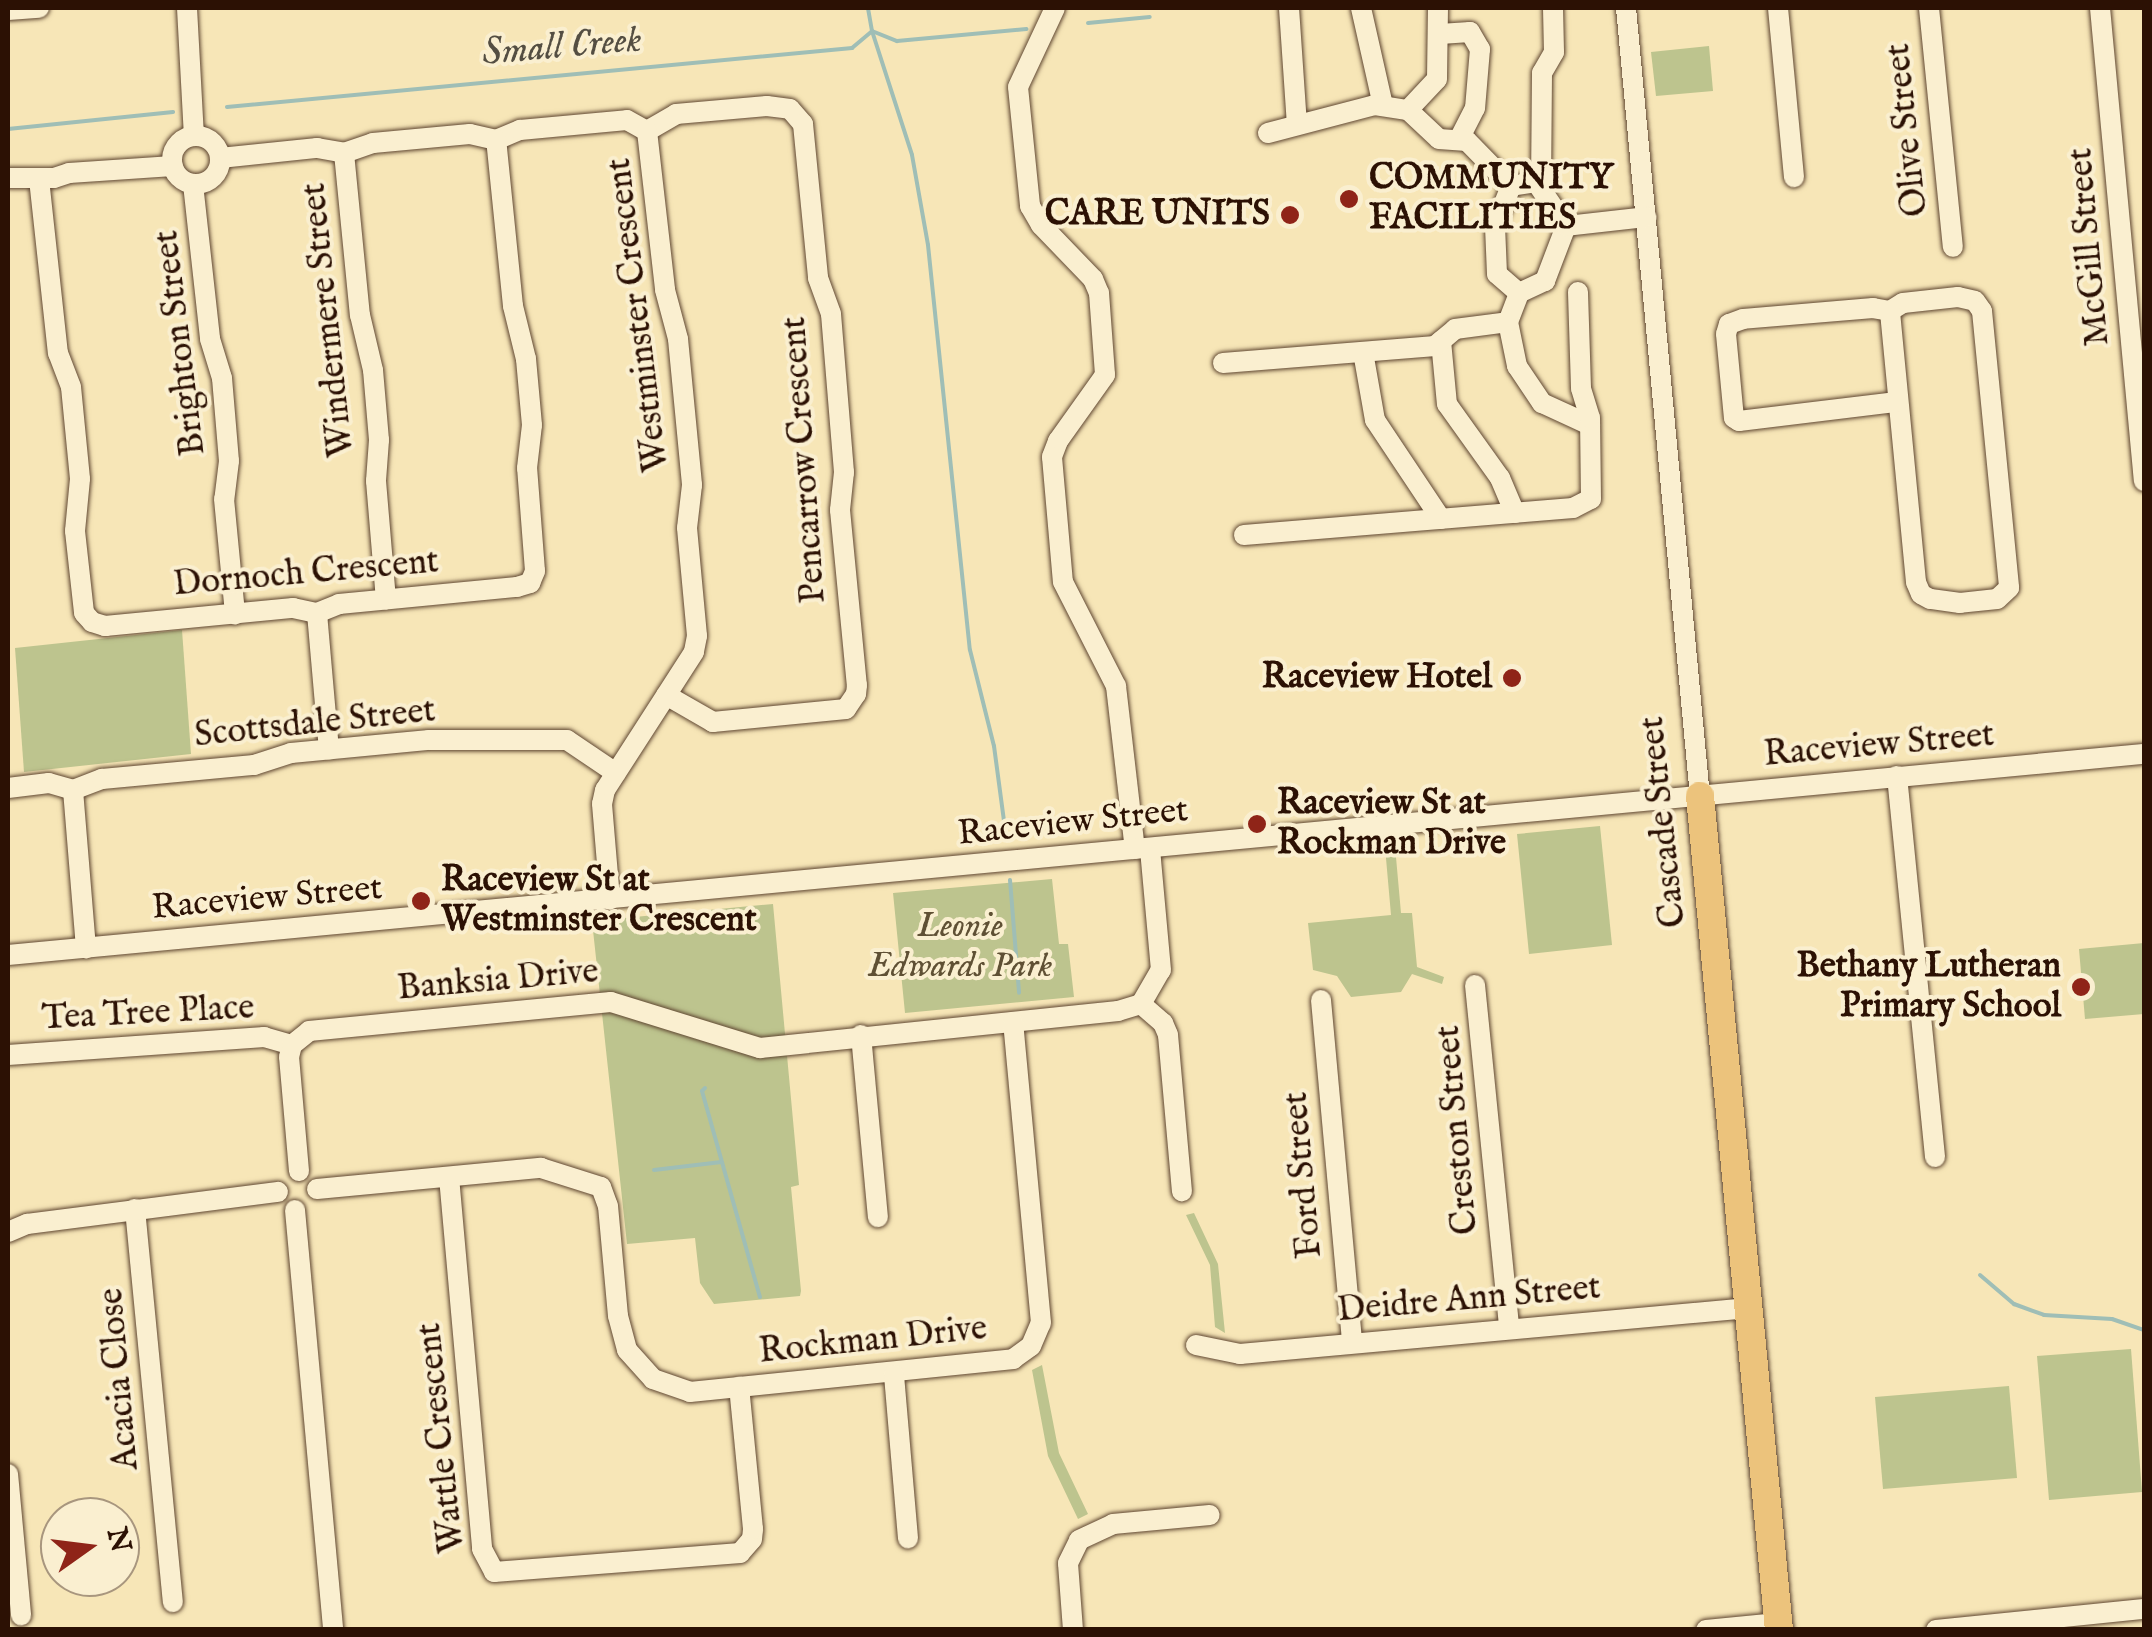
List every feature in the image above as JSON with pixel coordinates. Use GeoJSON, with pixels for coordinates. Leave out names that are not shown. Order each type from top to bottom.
{"type":"FeatureCollection","features":[{"type":"Feature","properties":{"kind":"main road","name":"Cascade Street"},"geometry":{"type":"LineString","coordinates":[[1700,796],[1779,1626]]}},
{"type":"Feature","properties":{"kind":"street"},"geometry":{"type":"LineString","coordinates":[[8,10],[39,8]]}},
{"type":"Feature","properties":{"kind":"street"},"geometry":{"type":"LineString","coordinates":[[187,8],[194,136]]}},
{"type":"Feature","properties":{"kind":"street"},"geometry":{"type":"LineString","coordinates":[[1013,1022],[1118,1011],[1141,1004],[1162,970],[1116,686],[1063,582],[1052,457],[1058,441],[1104,375],[1099,293],[1093,279],[1041,225],[1030,206],[1018,87],[1055,8]]}},
{"type":"Feature","properties":{"kind":"street"},"geometry":{"type":"LineString","coordinates":[[1289,8],[1297,125]]}},
{"type":"Feature","properties":{"kind":"street"},"geometry":{"type":"LineString","coordinates":[[1361,8],[1383,106]]}},
{"type":"Feature","properties":{"kind":"street"},"geometry":{"type":"LineString","coordinates":[[1408,110],[1436,78],[1438,8]]}},
{"type":"Feature","properties":{"kind":"street"},"geometry":{"type":"LineString","coordinates":[[1541,188],[1542,73],[1554,52],[1553,8]]}},
{"type":"Feature","properties":{"kind":"street","name":"Cascade Street"},"geometry":{"type":"LineString","coordinates":[[1626,8],[1700,796]]}},
{"type":"Feature","properties":{"kind":"street"},"geometry":{"type":"LineString","coordinates":[[1778,8],[1794,177]]}},
{"type":"Feature","properties":{"kind":"street","name":"Olive Street"},"geometry":{"type":"LineString","coordinates":[[1929,8],[1953,246]]}},
{"type":"Feature","properties":{"kind":"street","name":"McGill Street"},"geometry":{"type":"LineString","coordinates":[[2100,8],[2144,482]]}},
{"type":"Feature","properties":{"kind":"street"},"geometry":{"type":"LineString","coordinates":[[1440,34],[1470,32],[1480,49],[1475,108],[1459,140]]}},
{"type":"Feature","properties":{"kind":"street","name":"Pencarrow Crescent"},"geometry":{"type":"LineString","coordinates":[[647,131],[676,114],[767,106],[790,109],[803,124],[818,278],[831,314],[844,472],[840,510],[857,684],[846,709],[713,722],[666,695]]}},
{"type":"Feature","properties":{"kind":"street"},"geometry":{"type":"LineString","coordinates":[[1268,132],[1383,106],[1408,110],[1439,138],[1468,140],[1511,186]]}},
{"type":"Feature","properties":{"kind":"street","name":"Westminster Crescent"},"geometry":{"type":"LineString","coordinates":[[220,158],[317,148],[344,154],[373,143],[470,134],[496,140],[520,130],[627,120],[647,131],[665,290],[678,340],[692,485],[687,528],[697,636],[694,652],[616,773],[602,804],[610,900]]}},
{"type":"Feature","properties":{"kind":"street"},"geometry":{"type":"LineString","coordinates":[[194,136],[213,142],[220,158],[214,177],[193,184],[180,178],[173,166],[174,150],[194,136]]}},
{"type":"Feature","properties":{"kind":"street","name":"Dornoch Crescent"},"geometry":{"type":"LineString","coordinates":[[40,179],[58,353],[71,387],[80,480],[75,530],[84,613],[92,622],[105,626],[293,608],[316,613],[339,604],[517,586],[530,583],[535,571],[527,468],[532,425],[528,375],[513,306],[496,140]]}},
{"type":"Feature","properties":{"kind":"street","name":"Windermere Street"},"geometry":{"type":"LineString","coordinates":[[344,154],[360,316],[373,370],[379,440],[376,481],[386,600]]}},
{"type":"Feature","properties":{"kind":"street"},"geometry":{"type":"LineString","coordinates":[[8,178],[40,179],[173,166]]}},
{"type":"Feature","properties":{"kind":"street"},"geometry":{"type":"LineString","coordinates":[[1511,186],[1536,182],[1566,226]]}},
{"type":"Feature","properties":{"kind":"street","name":"Brighton Street"},"geometry":{"type":"LineString","coordinates":[[193,184],[210,339],[222,378],[226,414],[229,462],[224,499],[234,614]]}},
{"type":"Feature","properties":{"kind":"street"},"geometry":{"type":"LineString","coordinates":[[1511,186],[1495,226],[1497,274],[1519,293]]}},
{"type":"Feature","properties":{"kind":"street"},"geometry":{"type":"LineString","coordinates":[[1566,226],[1646,218]]}},
{"type":"Feature","properties":{"kind":"street"},"geometry":{"type":"LineString","coordinates":[[1566,226],[1545,282],[1519,293],[1508,322],[1518,366],[1542,402],[1590,425]]}},
{"type":"Feature","properties":{"kind":"street"},"geometry":{"type":"LineString","coordinates":[[1244,535],[1573,508],[1591,498],[1590,425],[1582,388],[1578,292]]}},
{"type":"Feature","properties":{"kind":"street"},"geometry":{"type":"LineString","coordinates":[[1890,310],[1897,402],[1921,594],[1960,603],[2005,596],[2008,588],[1982,311],[1975,301],[1958,296],[1903,303],[1890,310],[1873,308],[1743,319],[1729,324],[1726,334],[1734,418],[1740,421],[1897,402]]}},
{"type":"Feature","properties":{"kind":"street"},"geometry":{"type":"LineString","coordinates":[[1224,364],[1435,346],[1455,329],[1508,322]]}},
{"type":"Feature","properties":{"kind":"street"},"geometry":{"type":"LineString","coordinates":[[1441,341],[1447,404],[1500,478],[1515,513]]}},
{"type":"Feature","properties":{"kind":"street"},"geometry":{"type":"LineString","coordinates":[[1363,352],[1375,420],[1441,519]]}},
{"type":"Feature","properties":{"kind":"street"},"geometry":{"type":"LineString","coordinates":[[316,613],[329,750]]}},
{"type":"Feature","properties":{"kind":"street","name":"Scottsdale Street"},"geometry":{"type":"LineString","coordinates":[[72,790],[102,779],[254,765],[291,754],[429,740],[486,743],[552,737],[580,746],[616,773]]}},
{"type":"Feature","properties":{"kind":"street","name":"Raceview Street"},"geometry":{"type":"LineString","coordinates":[[8,955],[2144,754]]}},
{"type":"Feature","properties":{"kind":"street"},"geometry":{"type":"LineString","coordinates":[[1897,776],[1935,1156]]}},
{"type":"Feature","properties":{"kind":"street"},"geometry":{"type":"LineString","coordinates":[[8,788],[49,783],[72,790],[86,948]]}},
{"type":"Feature","properties":{"kind":"street","name":"Creston Street"},"geometry":{"type":"LineString","coordinates":[[1475,985],[1510,1328]]}},
{"type":"Feature","properties":{"kind":"street","name":"Ford Street"},"geometry":{"type":"LineString","coordinates":[[1321,1000],[1352,1344]]}},
{"type":"Feature","properties":{"kind":"street","name":"Banksia Drive"},"geometry":{"type":"LineString","coordinates":[[292,1045],[309,1031],[611,1002],[760,1048],[1013,1022]]}},
{"type":"Feature","properties":{"kind":"street"},"geometry":{"type":"LineString","coordinates":[[1141,1004],[1163,1023],[1168,1035],[1182,1192]]}},
{"type":"Feature","properties":{"kind":"street","name":"Rockman Drive"},"geometry":{"type":"LineString","coordinates":[[317,1190],[541,1168],[601,1186],[608,1206],[618,1316],[626,1350],[652,1380],[690,1392],[894,1375],[1013,1359],[1032,1346],[1041,1323],[1013,1022]]}},
{"type":"Feature","properties":{"kind":"street"},"geometry":{"type":"LineString","coordinates":[[861,1035],[878,1217]]}},
{"type":"Feature","properties":{"kind":"street","name":"Tea Tree Place"},"geometry":{"type":"LineString","coordinates":[[8,1055],[264,1037],[292,1045]]}},
{"type":"Feature","properties":{"kind":"street"},"geometry":{"type":"LineString","coordinates":[[292,1045],[299,1170]]}},
{"type":"Feature","properties":{"kind":"street"},"geometry":{"type":"LineString","coordinates":[[299,1170],[310,1174],[317,1190],[313,1202],[295,1210],[283,1204],[278,1192],[281,1179],[299,1170]]}},
{"type":"Feature","properties":{"kind":"street","name":"Wattle Crescent"},"geometry":{"type":"LineString","coordinates":[[450,1177],[482,1549],[494,1572],[740,1553],[752,1539],[753,1529],[740,1388]]}},
{"type":"Feature","properties":{"kind":"street"},"geometry":{"type":"LineString","coordinates":[[8,1232],[28,1224],[278,1192]]}},
{"type":"Feature","properties":{"kind":"street","name":"Acacia Close"},"geometry":{"type":"LineString","coordinates":[[134,1210],[173,1602]]}},
{"type":"Feature","properties":{"kind":"street"},"geometry":{"type":"LineString","coordinates":[[295,1210],[333,1630]]}},
{"type":"Feature","properties":{"kind":"street","name":"Deidre Ann Street"},"geometry":{"type":"LineString","coordinates":[[1196,1346],[1240,1354],[1749,1308]]}},
{"type":"Feature","properties":{"kind":"street"},"geometry":{"type":"LineString","coordinates":[[894,1375],[908,1538]]}},
{"type":"Feature","properties":{"kind":"street"},"geometry":{"type":"LineString","coordinates":[[8,1474],[21,1615]]}},
{"type":"Feature","properties":{"kind":"street"},"geometry":{"type":"LineString","coordinates":[[1073,1630],[1068,1562],[1080,1540],[1100,1526],[1210,1515]]}},
{"type":"Feature","properties":{"kind":"street"},"geometry":{"type":"LineString","coordinates":[[1936,1630],[2144,1610]]}},
{"type":"Feature","properties":{"kind":"street"},"geometry":{"type":"LineString","coordinates":[[1706,1630],[1779,1626]]}},
{"type":"Feature","properties":{"kind":"green space"},"geometry":{"type":"Polygon","coordinates":[[[1709,46],[1713,91],[1656,96],[1651,52],[1709,46]]]}},
{"type":"Feature","properties":{"kind":"green space"},"geometry":{"type":"Polygon","coordinates":[[[182,630],[191,754],[24,772],[15,648],[182,630]]]}},
{"type":"Feature","properties":{"kind":"green space"},"geometry":{"type":"Polygon","coordinates":[[[1600,826],[1612,945],[1529,954],[1517,834],[1600,826]]]}},
{"type":"Feature","properties":{"kind":"green space"},"geometry":{"type":"Polygon","coordinates":[[[1395,846],[1401,913],[1412,913],[1417,967],[1444,977],[1442,984],[1412,974],[1401,992],[1351,997],[1337,976],[1313,970],[1308,923],[1391,915],[1385,847],[1395,846]]]}},
{"type":"Feature","properties":{"kind":"green space","name":"Leonie Edwards Park"},"geometry":{"type":"Polygon","coordinates":[[[1052,879],[1059,944],[1068,944],[1074,997],[905,1013],[893,893],[1052,879]]]}},
{"type":"Feature","properties":{"kind":"green space"},"geometry":{"type":"Polygon","coordinates":[[[773,904],[799,1185],[791,1187],[801,1291],[800,1296],[714,1304],[700,1283],[695,1238],[627,1244],[592,921],[773,904]]]}},
{"type":"Feature","properties":{"kind":"green space"},"geometry":{"type":"Polygon","coordinates":[[[2144,943],[2144,1014],[2085,1019],[2079,949],[2144,943]]]}},
{"type":"Feature","properties":{"kind":"green space"},"geometry":{"type":"Polygon","coordinates":[[[1194,1213],[1218,1264],[1225,1333],[1215,1327],[1210,1265],[1186,1215],[1194,1213]]]}},
{"type":"Feature","properties":{"kind":"green space"},"geometry":{"type":"Polygon","coordinates":[[[2131,1349],[2142,1492],[2049,1500],[2037,1356],[2131,1349]]]}},
{"type":"Feature","properties":{"kind":"green space"},"geometry":{"type":"Polygon","coordinates":[[[1042,1365],[1059,1453],[1088,1514],[1078,1519],[1048,1456],[1032,1370],[1042,1365]]]}},
{"type":"Feature","properties":{"kind":"green space"},"geometry":{"type":"Polygon","coordinates":[[[2009,1386],[2017,1478],[1883,1489],[1875,1397],[2009,1386]]]}},
{"type":"Feature","properties":{"kind":"waterway","name":"Small Creek"},"geometry":{"type":"LineString","coordinates":[[227,107],[852,48],[872,31],[868,8]]}},
{"type":"Feature","properties":{"kind":"waterway"},"geometry":{"type":"LineString","coordinates":[[1088,23],[1150,17]]}},
{"type":"Feature","properties":{"kind":"waterway"},"geometry":{"type":"LineString","coordinates":[[872,31],[897,41],[1026,29]]}},
{"type":"Feature","properties":{"kind":"waterway"},"geometry":{"type":"LineString","coordinates":[[872,31],[912,155],[928,245],[970,650],[994,746],[1006,836]]}},
{"type":"Feature","properties":{"kind":"waterway","name":"Small Creek"},"geometry":{"type":"LineString","coordinates":[[8,129],[173,112]]}},
{"type":"Feature","properties":{"kind":"waterway"},"geometry":{"type":"LineString","coordinates":[[1010,880],[1019,993]]}},
{"type":"Feature","properties":{"kind":"waterway"},"geometry":{"type":"LineString","coordinates":[[705,1088],[702,1091],[760,1297]]}},
{"type":"Feature","properties":{"kind":"waterway"},"geometry":{"type":"LineString","coordinates":[[654,1170],[722,1162]]}},
{"type":"Feature","properties":{"kind":"waterway"},"geometry":{"type":"LineString","coordinates":[[1980,1275],[2014,1304],[2044,1315],[2112,1319],[2144,1330]]}},
{"type":"Feature","properties":{"kind":"place","name":"COMMUNITY FACILITIES"},"geometry":{"type":"Point","coordinates":[1349,199]}},
{"type":"Feature","properties":{"kind":"place","name":"CARE UNITS"},"geometry":{"type":"Point","coordinates":[1290,215]}},
{"type":"Feature","properties":{"kind":"place","name":"Raceview Hotel"},"geometry":{"type":"Point","coordinates":[1512,678]}},
{"type":"Feature","properties":{"kind":"place","name":"Raceview St at Rockman Drive"},"geometry":{"type":"Point","coordinates":[1257,824]}},
{"type":"Feature","properties":{"kind":"place","name":"Raceview St at Westminster Crescent"},"geometry":{"type":"Point","coordinates":[421,901]}},
{"type":"Feature","properties":{"kind":"place","name":"Bethany Lutheran Primary School"},"geometry":{"type":"Point","coordinates":[2081,987]}}]}
